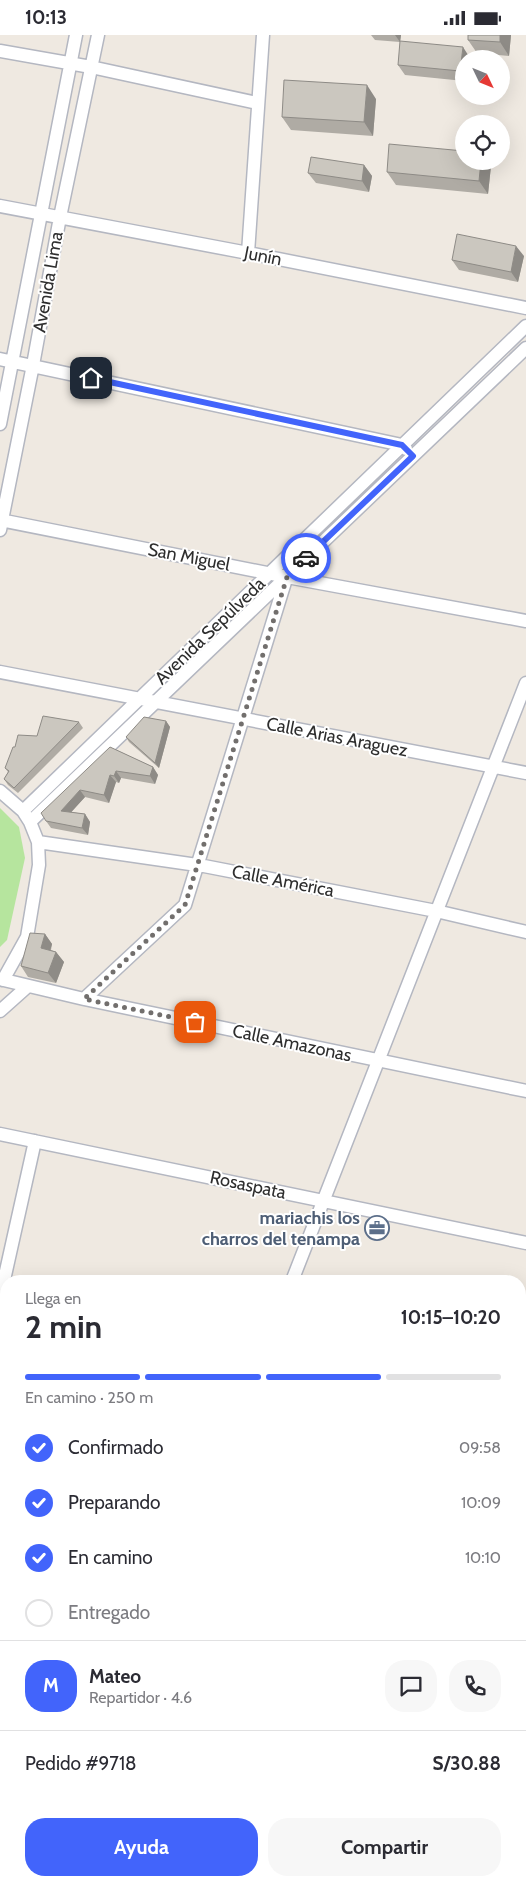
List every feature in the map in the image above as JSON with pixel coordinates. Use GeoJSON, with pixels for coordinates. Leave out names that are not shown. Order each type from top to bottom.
{"type":"FeatureCollection","features":[{"type":"Feature","properties":{"kind":"street","name":"Avenida Lima"},"geometry":{"type":"LineString","coordinates":[[0,424],[6,360],[40,214],[76,35]]}},
{"type":"Feature","properties":{"kind":"street","name":"Avenida Lima"},"geometry":{"type":"LineString","coordinates":[[1,524],[60,217],[98,35]]}},
{"type":"Feature","properties":{"kind":"street"},"geometry":{"type":"LineString","coordinates":[[248,253],[263,35]]}},
{"type":"Feature","properties":{"kind":"street"},"geometry":{"type":"LineString","coordinates":[[0,51],[92,67],[257,103]]}},
{"type":"Feature","properties":{"kind":"street","name":"Junín"},"geometry":{"type":"LineString","coordinates":[[0,206],[526,308]]}},
{"type":"Feature","properties":{"kind":"street","name":"Avenida Sepúlveda"},"geometry":{"type":"LineString","coordinates":[[27,816],[139,699],[526,326]]}},
{"type":"Feature","properties":{"kind":"street","name":"Avenida Sepúlveda"},"geometry":{"type":"LineString","coordinates":[[27,816],[155,703],[526,348]]}},
{"type":"Feature","properties":{"kind":"street"},"geometry":{"type":"LineString","coordinates":[[6,360],[402,445],[413,456]]}},
{"type":"Feature","properties":{"kind":"street","name":"San Miguel"},"geometry":{"type":"LineString","coordinates":[[1,524],[526,621]]}},
{"type":"Feature","properties":{"kind":"street"},"geometry":{"type":"LineString","coordinates":[[84,999],[185,905],[287,577]]}},
{"type":"Feature","properties":{"kind":"street","name":"Calle Arias Araguez"},"geometry":{"type":"LineString","coordinates":[[0,672],[242,720],[526,773]]}},
{"type":"Feature","properties":{"kind":"street"},"geometry":{"type":"LineString","coordinates":[[294,1275],[526,683]]}},
{"type":"Feature","properties":{"kind":"street"},"geometry":{"type":"LineString","coordinates":[[0,791],[27,816],[38,842],[40,865],[26,937],[1,980]]}},
{"type":"Feature","properties":{"kind":"street","name":"Calle América"},"geometry":{"type":"LineString","coordinates":[[38,842],[197,865],[436,911],[526,932]]}},
{"type":"Feature","properties":{"kind":"street","name":"Calle Amazonas"},"geometry":{"type":"LineString","coordinates":[[1,980],[526,1091]]}},
{"type":"Feature","properties":{"kind":"street"},"geometry":{"type":"LineString","coordinates":[[0,1011],[28,986]]}},
{"type":"Feature","properties":{"kind":"street","name":"Rosaspata"},"geometry":{"type":"LineString","coordinates":[[0,1134],[526,1243]]}},
{"type":"Feature","properties":{"kind":"street"},"geometry":{"type":"LineString","coordinates":[[7,1275],[35,1141]]}},
{"type":"Feature","properties":{"kind":"green space"},"geometry":{"type":"Polygon","coordinates":[[[0,808],[19,827],[25,858],[7,940],[0,947],[0,808]]]}},
{"type":"Feature","properties":{"kind":"building"},"geometry":{"type":"Polygon","coordinates":[[[468,35],[500,35],[500,42],[468,40],[468,35]]]}},
{"type":"Feature","properties":{"kind":"building"},"geometry":{"type":"Polygon","coordinates":[[[400,41],[463,47],[463,50],[455,50],[455,71],[398,65],[400,41]]]}},
{"type":"Feature","properties":{"kind":"building"},"geometry":{"type":"Polygon","coordinates":[[[284,80],[367,85],[364,122],[282,117],[284,80]]]}},
{"type":"Feature","properties":{"kind":"building"},"geometry":{"type":"Polygon","coordinates":[[[389,144],[455,150],[455,170],[480,170],[479,181],[387,172],[389,144]]]}},
{"type":"Feature","properties":{"kind":"building"},"geometry":{"type":"Polygon","coordinates":[[[311,157],[364,165],[362,181],[308,173],[311,157]]]}},
{"type":"Feature","properties":{"kind":"building"},"geometry":{"type":"Polygon","coordinates":[[[457,234],[516,246],[511,272],[452,260],[457,234]]]}},
{"type":"Feature","properties":{"kind":"building"},"geometry":{"type":"Polygon","coordinates":[[[43,716],[79,722],[14,788],[4,779],[9,771],[5,768],[13,747],[15,747],[18,735],[37,736],[43,716]]]}},
{"type":"Feature","properties":{"kind":"building"},"geometry":{"type":"Polygon","coordinates":[[[144,717],[166,721],[155,763],[126,737],[144,717]]]}},
{"type":"Feature","properties":{"kind":"building"},"geometry":{"type":"Polygon","coordinates":[[[110,747],[153,767],[150,776],[116,771],[114,776],[110,775],[104,795],[80,790],[61,811],[85,814],[82,828],[46,821],[41,813],[110,747]]]}},
{"type":"Feature","properties":{"kind":"building"},"geometry":{"type":"Polygon","coordinates":[[[30,933],[45,934],[41,948],[56,952],[48,973],[21,966],[30,933]]]}},
{"type":"Feature","properties":{"kind":"way so far"},"geometry":{"type":"LineString","coordinates":[[195,1022],[84,999],[185,905],[287,577],[306,558]]}},
{"type":"Feature","properties":{"kind":"place","name":"mariachis los charros del tenampa"},"geometry":{"type":"Point","coordinates":[377,1228]}},
{"type":"Feature","properties":{"kind":"route"},"geometry":{"type":"LineString","coordinates":[[91,378],[402,445],[413,456],[306,558]]}}]}
